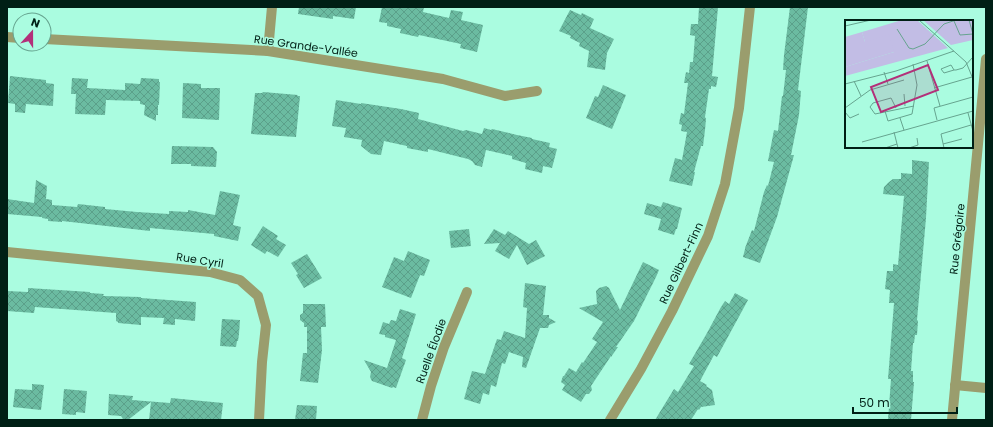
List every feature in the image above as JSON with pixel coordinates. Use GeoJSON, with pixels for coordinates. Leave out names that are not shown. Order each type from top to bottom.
{"type":"FeatureCollection","features":[{"type":"Feature","properties":{"kind":"street"},"geometry":{"type":"LineString","coordinates":[[268,51],[272,7]]}},
{"type":"Feature","properties":{"kind":"street","name":"Rue Gilbert-Finn"},"geometry":{"type":"LineString","coordinates":[[610,420],[641,369],[672,311],[708,236],[725,184],[739,108],[750,7]]}},
{"type":"Feature","properties":{"kind":"street","name":"Rue Grande-Vallée"},"geometry":{"type":"LineString","coordinates":[[52,39],[268,51],[443,79],[505,96],[538,91]]}},
{"type":"Feature","properties":{"kind":"street","name":"Rue Grégoire"},"geometry":{"type":"LineString","coordinates":[[952,420],[986,60]]}},
{"type":"Feature","properties":{"kind":"street","name":"Rue Cyril"},"geometry":{"type":"LineString","coordinates":[[7,252],[210,272],[240,280],[258,296],[266,325],[262,362],[259,420]]}},
{"type":"Feature","properties":{"kind":"street","name":"Ruelle Élodie"},"geometry":{"type":"LineString","coordinates":[[422,420],[444,347],[467,292]]}},
{"type":"Feature","properties":{"kind":"street"},"geometry":{"type":"LineString","coordinates":[[955,385],[986,388]]}},
{"type":"Feature","properties":{"kind":"building"},"geometry":{"type":"Polygon","coordinates":[[[299,7],[356,7],[354,19],[333,16],[333,19],[298,14],[299,7]]]}},
{"type":"Feature","properties":{"kind":"building"},"geometry":{"type":"Polygon","coordinates":[[[382,7],[424,7],[423,12],[449,18],[451,10],[463,12],[461,20],[483,25],[477,52],[460,48],[461,44],[419,35],[418,37],[400,33],[401,29],[387,26],[387,23],[379,22],[382,7]]]}},
{"type":"Feature","properties":{"kind":"building"},"geometry":{"type":"Polygon","coordinates":[[[699,7],[718,7],[712,76],[718,77],[716,87],[711,86],[711,89],[709,89],[703,146],[701,146],[692,186],[669,181],[675,158],[682,160],[687,132],[681,131],[682,125],[679,124],[681,113],[684,114],[688,83],[684,83],[686,72],[689,73],[690,62],[693,62],[695,36],[690,35],[691,24],[698,24],[699,7]]]}},
{"type":"Feature","properties":{"kind":"building"},"geometry":{"type":"Polygon","coordinates":[[[790,7],[808,7],[798,90],[801,91],[799,115],[791,155],[794,155],[777,217],[760,263],[743,257],[752,230],[754,231],[764,192],[767,185],[768,186],[774,162],[768,161],[774,130],[778,131],[783,96],[786,70],[783,70],[784,55],[790,7]]]}},
{"type":"Feature","properties":{"kind":"building"},"geometry":{"type":"Polygon","coordinates":[[[570,10],[581,15],[582,13],[594,19],[590,28],[614,39],[607,53],[605,70],[587,67],[589,51],[579,46],[580,43],[570,38],[571,36],[559,31],[570,10]]]}},
{"type":"Feature","properties":{"kind":"building"},"geometry":{"type":"Polygon","coordinates":[[[10,76],[46,80],[46,83],[54,84],[53,106],[26,104],[25,113],[15,112],[15,104],[8,103],[10,76]]]}},
{"type":"Feature","properties":{"kind":"building"},"geometry":{"type":"Polygon","coordinates":[[[72,78],[88,79],[87,88],[125,90],[125,83],[140,84],[141,78],[159,79],[159,105],[156,121],[144,115],[145,105],[140,104],[140,101],[106,100],[105,115],[75,114],[76,94],[71,94],[72,78]]]}},
{"type":"Feature","properties":{"kind":"building"},"geometry":{"type":"Polygon","coordinates":[[[183,83],[201,84],[201,88],[220,88],[219,120],[182,118],[183,83]]]}},
{"type":"Feature","properties":{"kind":"building"},"geometry":{"type":"Polygon","coordinates":[[[603,85],[626,95],[612,129],[586,118],[595,96],[598,97],[603,85]]]}},
{"type":"Feature","properties":{"kind":"building"},"geometry":{"type":"Polygon","coordinates":[[[263,92],[300,96],[296,137],[251,134],[255,93],[263,92]]]}},
{"type":"Feature","properties":{"kind":"building"},"geometry":{"type":"Polygon","coordinates":[[[336,100],[419,113],[418,119],[463,131],[466,130],[482,134],[484,128],[492,129],[550,143],[549,147],[557,149],[552,168],[543,166],[542,173],[525,169],[526,163],[512,159],[512,156],[486,150],[482,167],[475,165],[468,159],[428,149],[428,152],[407,148],[407,146],[384,141],[381,155],[371,154],[361,146],[362,140],[344,137],[346,128],[332,126],[336,100]]]}},
{"type":"Feature","properties":{"kind":"building"},"geometry":{"type":"Polygon","coordinates":[[[172,146],[213,147],[217,152],[216,167],[191,166],[191,164],[171,164],[172,146]]]}},
{"type":"Feature","properties":{"kind":"building"},"geometry":{"type":"Polygon","coordinates":[[[912,160],[929,162],[917,335],[915,335],[913,343],[911,371],[913,371],[914,382],[911,420],[888,420],[891,379],[888,379],[894,303],[889,303],[890,290],[885,289],[887,271],[893,271],[893,264],[898,265],[904,196],[883,194],[884,187],[889,182],[893,179],[901,179],[901,173],[912,174],[912,160]]]}},
{"type":"Feature","properties":{"kind":"building"},"geometry":{"type":"Polygon","coordinates":[[[36,180],[47,186],[46,199],[52,200],[52,205],[77,207],[78,204],[105,207],[105,209],[137,212],[169,214],[169,211],[188,212],[188,210],[215,215],[220,191],[240,195],[233,225],[241,227],[238,241],[214,236],[214,234],[150,228],[150,231],[62,221],[48,221],[48,219],[42,217],[7,214],[7,199],[34,203],[36,180]]]}},
{"type":"Feature","properties":{"kind":"building"},"geometry":{"type":"Polygon","coordinates":[[[663,202],[682,208],[674,235],[658,230],[661,219],[644,214],[647,203],[661,207],[663,202]]]}},
{"type":"Feature","properties":{"kind":"building"},"geometry":{"type":"Polygon","coordinates":[[[263,226],[278,236],[276,239],[286,245],[278,257],[267,251],[265,254],[251,245],[263,226]]]}},
{"type":"Feature","properties":{"kind":"building"},"geometry":{"type":"Polygon","coordinates":[[[469,229],[471,246],[451,248],[449,231],[469,229]]]}},
{"type":"Feature","properties":{"kind":"building"},"geometry":{"type":"Polygon","coordinates":[[[494,229],[505,235],[508,231],[529,244],[536,240],[545,256],[527,265],[517,245],[509,259],[495,251],[500,243],[484,244],[494,229]]]}},
{"type":"Feature","properties":{"kind":"building"},"geometry":{"type":"Polygon","coordinates":[[[408,251],[430,260],[424,276],[420,275],[411,298],[382,287],[394,257],[404,261],[408,251]]]}},
{"type":"Feature","properties":{"kind":"building"},"geometry":{"type":"Polygon","coordinates":[[[307,254],[322,278],[304,288],[291,263],[307,254]]]}},
{"type":"Feature","properties":{"kind":"building"},"geometry":{"type":"Polygon","coordinates":[[[643,262],[659,270],[656,277],[634,321],[591,386],[592,390],[589,394],[586,394],[581,402],[562,390],[565,385],[561,382],[563,376],[569,368],[576,372],[582,362],[583,363],[597,342],[592,339],[603,322],[579,308],[597,304],[596,291],[599,288],[606,286],[609,288],[620,310],[643,262]]]}},
{"type":"Feature","properties":{"kind":"building"},"geometry":{"type":"Polygon","coordinates":[[[525,283],[546,286],[543,315],[549,315],[549,318],[556,322],[549,325],[548,328],[540,328],[526,368],[522,367],[523,357],[509,352],[505,364],[502,363],[496,387],[491,385],[489,395],[483,393],[480,404],[464,399],[472,371],[485,374],[497,339],[501,340],[504,331],[525,338],[527,308],[523,307],[525,283]]]}},
{"type":"Feature","properties":{"kind":"building"},"geometry":{"type":"Polygon","coordinates":[[[28,288],[90,292],[104,294],[103,296],[141,297],[196,302],[195,321],[175,319],[175,325],[163,324],[164,318],[141,317],[141,325],[118,323],[116,321],[116,313],[35,307],[34,313],[7,311],[7,291],[28,292],[28,288]]]}},
{"type":"Feature","properties":{"kind":"building"},"geometry":{"type":"Polygon","coordinates":[[[735,293],[748,300],[717,357],[714,355],[700,381],[712,390],[715,405],[701,407],[691,420],[655,420],[674,389],[678,392],[694,366],[689,364],[721,307],[725,301],[729,304],[735,293]]]}},
{"type":"Feature","properties":{"kind":"building"},"geometry":{"type":"Polygon","coordinates":[[[303,304],[325,304],[326,327],[321,327],[322,350],[318,383],[300,381],[303,353],[307,353],[307,327],[304,327],[304,323],[300,320],[300,315],[303,313],[303,304]]]}},
{"type":"Feature","properties":{"kind":"building"},"geometry":{"type":"Polygon","coordinates":[[[400,309],[416,314],[402,358],[406,360],[396,388],[392,388],[372,381],[370,377],[371,372],[364,360],[387,368],[396,340],[379,334],[383,322],[389,324],[391,320],[396,321],[400,309]]]}},
{"type":"Feature","properties":{"kind":"building"},"geometry":{"type":"Polygon","coordinates":[[[222,319],[240,320],[236,347],[220,346],[222,319]]]}},
{"type":"Feature","properties":{"kind":"building"},"geometry":{"type":"Polygon","coordinates":[[[32,384],[44,385],[41,410],[13,407],[15,389],[32,390],[32,384]]]}},
{"type":"Feature","properties":{"kind":"building"},"geometry":{"type":"Polygon","coordinates":[[[64,389],[87,391],[85,413],[76,412],[76,415],[62,414],[64,389]]]}},
{"type":"Feature","properties":{"kind":"building"},"geometry":{"type":"Polygon","coordinates":[[[109,394],[133,396],[132,400],[170,403],[171,398],[223,403],[221,420],[149,420],[151,402],[128,420],[123,419],[121,416],[108,415],[109,394]]]}},
{"type":"Feature","properties":{"kind":"building"},"geometry":{"type":"Polygon","coordinates":[[[297,405],[317,406],[316,420],[295,420],[297,405]]]}}]}
